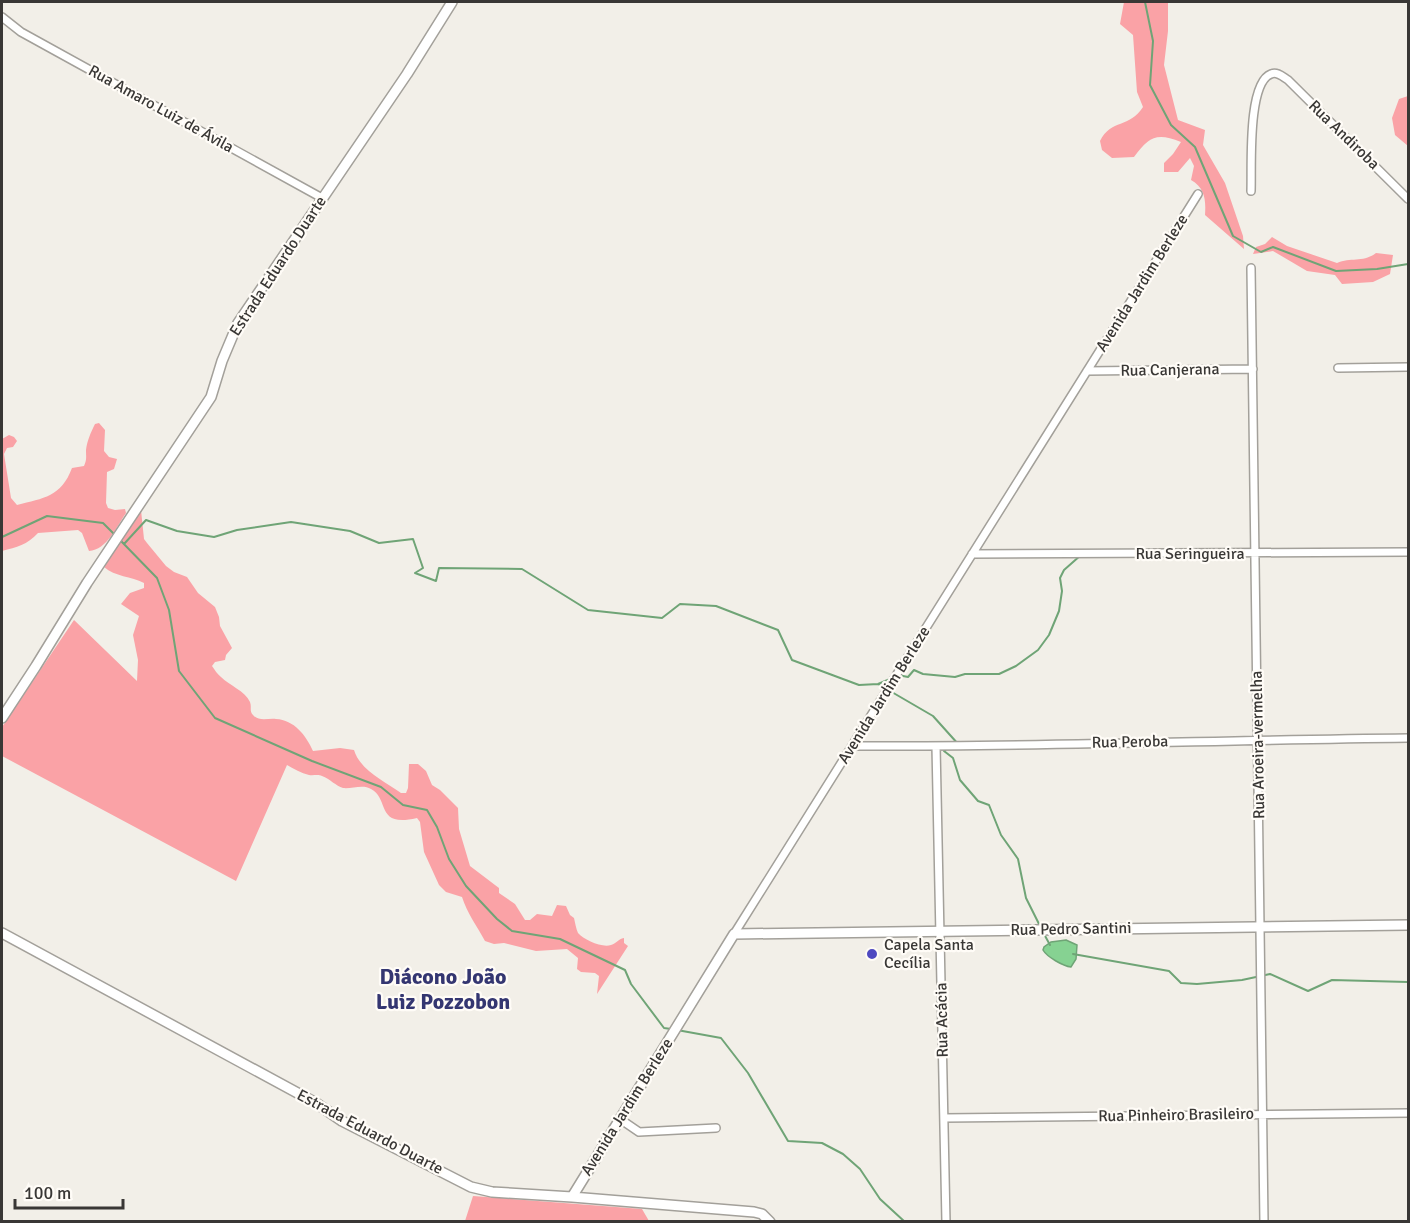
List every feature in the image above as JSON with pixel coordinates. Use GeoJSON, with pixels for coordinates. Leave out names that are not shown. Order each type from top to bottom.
{"type":"FeatureCollection","features":[{"type":"Feature","properties":{"kind":"street","name":"Estrada Eduardo Duarte"},"geometry":{"type":"LineString","coordinates":[[2,718],[87,583],[211,397],[225,353],[238,323],[407,74],[452,2]]}},
{"type":"Feature","properties":{"kind":"street","name":"Rua Amaro Luiz de Ávila"},"geometry":{"type":"LineString","coordinates":[[2,17],[21,32],[322,198]]}},
{"type":"Feature","properties":{"kind":"street","name":"Rua Andiroba"},"geometry":{"type":"LineString","coordinates":[[1251,191],[1252,109],[1262,81],[1271,74],[1278,73],[1288,80],[1408,199]]}},
{"type":"Feature","properties":{"kind":"street","name":"Avenida Jardim Berleze"},"geometry":{"type":"LineString","coordinates":[[572,1197],[734,934],[1198,194]]}},
{"type":"Feature","properties":{"kind":"street","name":"Rua Aroeira-vermelha"},"geometry":{"type":"LineString","coordinates":[[1251,268],[1264,1221]]}},
{"type":"Feature","properties":{"kind":"street"},"geometry":{"type":"LineString","coordinates":[[1338,368],[1408,367]]}},
{"type":"Feature","properties":{"kind":"street","name":"Rua Canjerana"},"geometry":{"type":"LineString","coordinates":[[1087,372],[1253,369]]}},
{"type":"Feature","properties":{"kind":"street","name":"Rua Seringueira"},"geometry":{"type":"LineString","coordinates":[[972,554],[1408,552]]}},
{"type":"Feature","properties":{"kind":"street","name":"Rua Peroba"},"geometry":{"type":"LineString","coordinates":[[852,746],[1408,738]]}},
{"type":"Feature","properties":{"kind":"street","name":"Rua Acácia"},"geometry":{"type":"LineString","coordinates":[[936,746],[946,1221]]}},
{"type":"Feature","properties":{"kind":"street","name":"Rua Pedro Santini"},"geometry":{"type":"LineString","coordinates":[[734,934],[1408,925]]}},
{"type":"Feature","properties":{"kind":"street","name":"Estrada Eduardo Duarte"},"geometry":{"type":"LineString","coordinates":[[2,933],[316,1103],[342,1121],[471,1187],[492,1192],[754,1212],[762,1214],[770,1221]]}},
{"type":"Feature","properties":{"kind":"street","name":"Rua Pinheiro Brasileiro"},"geometry":{"type":"LineString","coordinates":[[944,1118],[1408,1113]]}},
{"type":"Feature","properties":{"kind":"street"},"geometry":{"type":"LineString","coordinates":[[620,1119],[639,1132],[716,1128]]}},
{"type":"Feature","properties":{"kind":"shaded area"},"geometry":{"type":"Polygon","coordinates":[[[1124,2],[1168,2],[1168,31],[1164,65],[1178,120],[1205,130],[1203,145],[1225,183],[1243,236],[1244,249],[1205,215],[1204,195],[1196,183],[1191,180],[1194,166],[1190,158],[1178,172],[1164,172],[1164,163],[1181,142],[1165,137],[1154,138],[1144,145],[1134,157],[1112,158],[1102,150],[1100,141],[1104,134],[1138,114],[1143,107],[1137,92],[1133,35],[1120,24],[1124,2]]]}},
{"type":"Feature","properties":{"kind":"shaded area"},"geometry":{"type":"Polygon","coordinates":[[[1408,96],[1408,146],[1395,135],[1392,118],[1399,99],[1408,96]]]}},
{"type":"Feature","properties":{"kind":"shaded area"},"geometry":{"type":"Polygon","coordinates":[[[1272,237],[1287,246],[1337,263],[1366,258],[1376,253],[1393,255],[1390,274],[1373,282],[1342,284],[1335,275],[1307,271],[1273,251],[1253,254],[1256,247],[1265,244],[1272,237]]]}},
{"type":"Feature","properties":{"kind":"shaded area"},"geometry":{"type":"Polygon","coordinates":[[[99,423],[105,430],[104,451],[109,457],[117,459],[114,469],[107,472],[106,503],[108,508],[125,509],[126,513],[111,536],[101,546],[89,551],[82,533],[78,530],[38,533],[26,543],[2,551],[2,439],[9,435],[17,441],[13,447],[7,448],[4,454],[11,498],[17,505],[57,491],[68,478],[72,468],[84,466],[89,437],[95,424],[99,423]]]}},
{"type":"Feature","properties":{"kind":"shaded area"},"geometry":{"type":"Polygon","coordinates":[[[141,510],[144,539],[147,543],[166,566],[187,577],[198,593],[215,607],[220,626],[232,648],[225,660],[215,662],[212,666],[224,680],[248,698],[253,715],[261,719],[282,720],[294,725],[307,739],[313,751],[340,748],[354,750],[367,769],[401,793],[406,793],[408,788],[409,764],[418,764],[426,771],[432,785],[458,808],[459,829],[470,866],[499,888],[499,893],[515,904],[525,920],[530,920],[537,914],[552,916],[557,905],[566,906],[574,918],[578,933],[589,941],[607,946],[624,938],[624,943],[628,946],[597,994],[599,976],[577,969],[578,958],[567,949],[536,951],[485,941],[462,897],[446,892],[439,885],[424,852],[420,822],[417,818],[404,820],[389,816],[377,794],[371,789],[343,788],[322,776],[306,774],[287,765],[236,881],[2,756],[2,727],[74,620],[137,681],[138,660],[133,635],[139,616],[121,604],[130,593],[144,588],[144,583],[113,573],[104,567],[141,510]]]}},
{"type":"Feature","properties":{"kind":"shaded area"},"geometry":{"type":"Polygon","coordinates":[[[1066,940],[1077,945],[1076,959],[1071,967],[1056,961],[1043,950],[1051,942],[1066,940]]]}},
{"type":"Feature","properties":{"kind":"shaded area"},"geometry":{"type":"Polygon","coordinates":[[[473,1196],[642,1209],[649,1221],[465,1221],[473,1196]]]}},
{"type":"Feature","properties":{"kind":"waterway"},"geometry":{"type":"LineString","coordinates":[[1145,2],[1153,41],[1150,85],[1171,125],[1195,147],[1233,236],[1261,252],[1273,247],[1336,271],[1377,269],[1408,264]]}},
{"type":"Feature","properties":{"kind":"waterway"},"geometry":{"type":"LineString","coordinates":[[2,537],[47,516],[103,523],[116,536]]}},
{"type":"Feature","properties":{"kind":"waterway"},"geometry":{"type":"LineString","coordinates":[[124,544],[146,520],[177,531],[214,537],[237,530],[291,522],[350,531],[379,543],[413,539],[423,568],[415,573],[436,581],[439,568],[522,569],[588,610],[662,618],[680,604],[716,606],[778,630],[792,660],[859,685],[878,684],[890,679]]}},
{"type":"Feature","properties":{"kind":"waterway"},"geometry":{"type":"LineString","coordinates":[[120,540],[157,578],[169,610],[179,671],[215,718],[312,761],[381,787],[403,805],[427,810],[437,827],[449,859],[466,886],[497,919],[512,931],[560,939],[625,970],[631,984],[664,1028],[671,1029]]}},
{"type":"Feature","properties":{"kind":"waterway"},"geometry":{"type":"LineString","coordinates":[[898,675],[908,677],[914,670],[923,674],[955,677],[965,674],[999,674],[1016,666],[1038,650],[1049,635],[1059,611],[1062,591],[1060,578],[1064,570],[1081,555]]}},
{"type":"Feature","properties":{"kind":"waterway"},"geometry":{"type":"LineString","coordinates":[[878,684],[933,716],[959,745]]}},
{"type":"Feature","properties":{"kind":"waterway"},"geometry":{"type":"LineString","coordinates":[[946,749],[944,751],[953,758],[960,780],[978,801],[989,805],[1001,835],[1018,859],[1026,898],[1040,926]]}},
{"type":"Feature","properties":{"kind":"waterway"},"geometry":{"type":"LineString","coordinates":[[1044,934],[1050,945]]}},
{"type":"Feature","properties":{"kind":"waterway"},"geometry":{"type":"LineString","coordinates":[[1073,954],[1169,971],[1181,983],[1242,980],[1270,974],[1308,991],[1332,980],[1408,982]]}},
{"type":"Feature","properties":{"kind":"waterway"},"geometry":{"type":"LineString","coordinates":[[677,1030],[721,1038],[748,1073],[788,1141],[822,1143],[843,1154],[860,1169],[880,1199],[905,1222]]}},
{"type":"Feature","properties":{"kind":"place","name":"Capela Santa Cecília"},"geometry":{"type":"Point","coordinates":[872,954]}},
{"type":"Feature","properties":{"kind":"district","name":"Diácono João Luiz Pozzobon"},"geometry":{"type":"Point","coordinates":[443,988]}}]}
